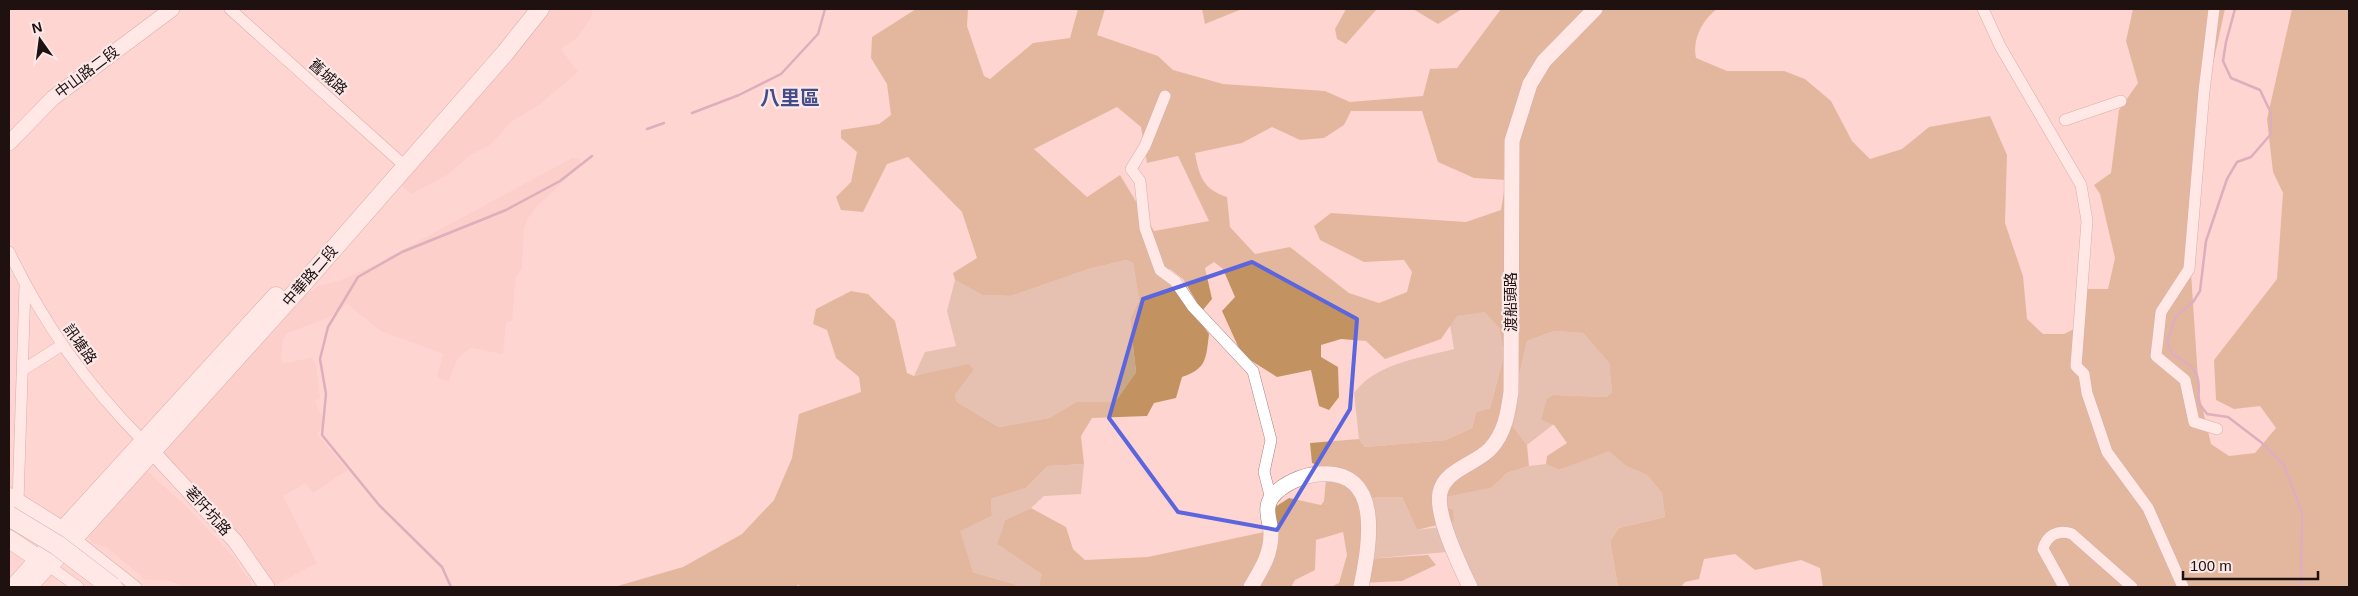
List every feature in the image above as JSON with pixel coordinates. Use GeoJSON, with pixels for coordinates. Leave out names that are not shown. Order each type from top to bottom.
{"type":"FeatureCollection","features":[{"type":"Feature","properties":{"kind":"highway"},"geometry":{"type":"LineString","coordinates":[[12,504],[57,545],[112,587]]}},
{"type":"Feature","properties":{"kind":"highway"},"geometry":{"type":"LineString","coordinates":[[9,530],[49,554],[93,587]]}},
{"type":"Feature","properties":{"kind":"main road","name":"中華路二段"},"geometry":{"type":"LineString","coordinates":[[43,562],[147,446],[302,285],[402,164],[525,9]]}},
{"type":"Feature","properties":{"kind":"main road","name":"中華路二段"},"geometry":{"type":"LineString","coordinates":[[402,164],[505,54],[540,9]]}},
{"type":"Feature","properties":{"kind":"main road"},"geometry":{"type":"LineString","coordinates":[[12,504],[68,534]]}},
{"type":"Feature","properties":{"kind":"main road"},"geometry":{"type":"LineString","coordinates":[[9,539],[43,562]]}},
{"type":"Feature","properties":{"kind":"street","name":"中山路二段"},"geometry":{"type":"LineString","coordinates":[[9,143],[53,98],[172,9]]}},
{"type":"Feature","properties":{"kind":"street","name":"舊城路"},"geometry":{"type":"LineString","coordinates":[[230,9],[402,164]]}},
{"type":"Feature","properties":{"kind":"street","name":"渡船頭路"},"geometry":{"type":"LineString","coordinates":[[1470,587],[1441,514],[1440,491],[1447,479],[1490,449],[1505,427],[1512,392],[1512,141],[1530,84],[1544,61],[1595,9]]}},
{"type":"Feature","properties":{"kind":"street"},"geometry":{"type":"LineString","coordinates":[[1983,9],[2000,46],[2081,185],[2087,222],[2076,366],[2084,374],[2087,394],[2107,452],[2148,508],[2183,587]]}},
{"type":"Feature","properties":{"kind":"street"},"geometry":{"type":"LineString","coordinates":[[2214,9],[2204,91],[2189,269],[2162,312],[2156,356],[2185,380],[2194,422],[2217,429]]}},
{"type":"Feature","properties":{"kind":"street"},"geometry":{"type":"LineString","coordinates":[[1165,96],[1145,146],[1131,169],[1140,181],[1145,228],[1160,270],[1175,281],[1193,307],[1253,371],[1258,382],[1271,440],[1264,472],[1271,498]]}},
{"type":"Feature","properties":{"kind":"street"},"geometry":{"type":"LineString","coordinates":[[2065,120],[2120,101]]}},
{"type":"Feature","properties":{"kind":"street","name":"訊塘路"},"geometry":{"type":"LineString","coordinates":[[9,252],[25,286],[90,384],[147,446]]}},
{"type":"Feature","properties":{"kind":"street"},"geometry":{"type":"LineString","coordinates":[[12,504],[24,370],[23,296],[25,286]]}},
{"type":"Feature","properties":{"kind":"street"},"geometry":{"type":"LineString","coordinates":[[24,370],[62,344]]}},
{"type":"Feature","properties":{"kind":"street","name":"荖阡坑路"},"geometry":{"type":"LineString","coordinates":[[147,446],[235,541],[267,587]]}},
{"type":"Feature","properties":{"kind":"street"},"geometry":{"type":"LineString","coordinates":[[1251,587],[1270,554],[1271,534],[1268,508],[1271,498],[1282,488],[1301,478],[1316,474],[1333,473],[1350,480],[1362,492],[1368,510],[1367,558],[1361,587]]}},
{"type":"Feature","properties":{"kind":"street"},"geometry":{"type":"LineString","coordinates":[[2064,587],[2043,550],[2046,541],[2054,534],[2063,531],[2072,534],[2132,587]]}},
{"type":"Feature","properties":{"kind":"street"},"geometry":{"type":"LineString","coordinates":[[68,534],[136,587]]}},
{"type":"Feature","properties":{"kind":"street"},"geometry":{"type":"LineString","coordinates":[[12,587],[43,562]]}},
{"type":"Feature","properties":{"kind":"street"},"geometry":{"type":"LineString","coordinates":[[30,587],[43,562]]}},
{"type":"Feature","properties":{"kind":"street"},"geometry":{"type":"LineString","coordinates":[[43,562],[78,587]]}},
{"type":"Feature","properties":{"kind":"highlighted area"},"geometry":{"type":"Polygon","coordinates":[[[1252,262],[1357,319],[1350,409],[1277,530],[1178,512],[1109,418],[1143,299],[1252,262]]]}},
{"type":"Feature","properties":{"kind":"shaded area"},"geometry":{"type":"Polygon","coordinates":[[[549,9],[593,9],[591,18],[577,38],[561,49],[578,72],[539,105],[512,121],[489,146],[472,154],[447,175],[411,194],[400,184],[501,71],[549,9]]]}},
{"type":"Feature","properties":{"kind":"shaded area"},"geometry":{"type":"Polygon","coordinates":[[[916,9],[968,9],[967,26],[984,76],[990,79],[1033,43],[1070,38],[1078,9],[1105,9],[1097,35],[1158,56],[1173,70],[1223,84],[1325,91],[1350,102],[1423,96],[1430,69],[1457,68],[1501,9],[1717,9],[1699,31],[1695,44],[1696,58],[1727,71],[1784,71],[1805,79],[1831,101],[1852,141],[1870,159],[1902,149],[1929,127],[1990,116],[2007,155],[2005,223],[2023,276],[2027,319],[2043,334],[2064,334],[2074,329],[2085,289],[2108,289],[2115,258],[2100,194],[2094,185],[2111,173],[2119,110],[2138,83],[2126,41],[2133,9],[2225,9],[2207,91],[2190,257],[2199,394],[2211,444],[2229,456],[2255,453],[2276,428],[2260,406],[2234,409],[2216,400],[2214,360],[2277,279],[2283,193],[2273,172],[2267,119],[2292,9],[2349,9],[2349,587],[1823,587],[1820,568],[1801,560],[1755,570],[1735,554],[1704,559],[1699,579],[1685,582],[1681,587],[1618,587],[1610,541],[1619,528],[1665,517],[1662,493],[1647,475],[1626,466],[1609,451],[1559,470],[1546,464],[1547,456],[1567,443],[1554,425],[1541,420],[1547,399],[1553,395],[1606,397],[1612,392],[1609,363],[1583,333],[1554,331],[1527,341],[1509,421],[1527,445],[1529,466],[1507,473],[1491,488],[1441,498],[1441,505],[1453,510],[1454,521],[1417,530],[1402,497],[1366,498],[1361,521],[1366,559],[1428,555],[1436,565],[1402,581],[1362,583],[1361,587],[1331,587],[1339,583],[1347,555],[1343,532],[1316,540],[1315,570],[1295,580],[1291,587],[1039,587],[1042,574],[997,544],[1005,520],[1031,508],[1066,527],[1073,549],[1085,560],[1148,557],[1264,532],[1275,507],[1289,498],[1321,505],[1324,501],[1327,469],[1312,463],[1310,443],[1359,439],[1365,447],[1446,440],[1472,428],[1476,412],[1490,408],[1504,355],[1499,328],[1485,312],[1457,316],[1441,339],[1385,359],[1366,341],[1341,339],[1321,345],[1321,357],[1338,367],[1339,397],[1329,410],[1319,406],[1311,370],[1277,377],[1242,355],[1222,311],[1235,297],[1223,269],[1214,262],[1205,268],[1212,299],[1202,311],[1183,279],[1170,269],[1165,274],[1209,334],[1204,362],[1196,370],[1182,377],[1176,398],[1154,403],[1147,416],[1092,418],[1081,436],[1084,464],[1048,466],[1026,488],[991,499],[992,516],[960,531],[973,572],[1017,585],[1017,587],[803,587],[798,585],[795,587],[614,587],[683,567],[742,534],[774,500],[792,458],[799,414],[861,392],[859,377],[836,358],[827,330],[813,324],[816,309],[851,291],[868,294],[895,321],[907,373],[914,376],[969,364],[974,370],[955,395],[957,402],[999,427],[1049,418],[1076,402],[1115,402],[1136,372],[1130,319],[1139,300],[1133,263],[1126,260],[1089,269],[1011,296],[982,295],[955,280],[953,273],[977,258],[962,212],[908,157],[887,164],[863,212],[841,210],[836,197],[851,182],[857,152],[841,138],[841,130],[879,124],[891,115],[887,84],[871,58],[872,37],[916,9]],[[1117,107],[1034,149],[1087,197],[1120,175],[1154,231],[1209,221],[1178,156],[1147,163],[1141,127],[1117,107]],[[1351,111],[1344,125],[1324,138],[1300,140],[1272,127],[1242,143],[1195,153],[1198,168],[1207,186],[1227,197],[1230,227],[1255,254],[1290,247],[1349,293],[1379,303],[1407,292],[1412,272],[1404,260],[1364,262],[1320,240],[1314,226],[1331,213],[1466,222],[1501,210],[1506,180],[1474,178],[1438,162],[1422,111],[1351,111]]]}},
{"type":"Feature","properties":{"kind":"shaded area"},"geometry":{"type":"Polygon","coordinates":[[[1202,9],[1242,9],[1205,24],[1202,9]]]}},
{"type":"Feature","properties":{"kind":"shaded area"},"geometry":{"type":"Polygon","coordinates":[[[1346,9],[1377,9],[1346,44],[1337,39],[1335,29],[1346,9]]]}},
{"type":"Feature","properties":{"kind":"shaded area"},"geometry":{"type":"Polygon","coordinates":[[[1413,9],[1462,9],[1438,24],[1413,9]]]}},
{"type":"Feature","properties":{"kind":"shaded area"},"geometry":{"type":"Polygon","coordinates":[[[572,158],[579,158],[581,165],[537,206],[527,220],[524,230],[522,269],[516,277],[512,321],[506,323],[503,354],[471,348],[458,358],[448,382],[437,377],[443,354],[381,331],[347,304],[330,317],[288,333],[283,339],[281,359],[284,363],[312,358],[316,364],[320,398],[315,401],[325,423],[317,434],[348,470],[313,493],[306,483],[283,496],[317,563],[272,587],[157,456],[304,296],[318,286],[341,280],[371,267],[572,158]]]}},
{"type":"Feature","properties":{"kind":"shaded area"},"geometry":{"type":"Polygon","coordinates":[[[1126,260],[1133,263],[1139,300],[1130,319],[1136,372],[1115,402],[1076,402],[1049,418],[999,427],[957,402],[955,395],[974,370],[914,376],[925,352],[956,346],[947,311],[955,280],[982,295],[1011,296],[1089,269],[1126,260]]]}},
{"type":"Feature","properties":{"kind":"shaded area"},"geometry":{"type":"Polygon","coordinates":[[[1485,311],[1499,328],[1504,355],[1490,408],[1476,412],[1472,428],[1446,440],[1365,447],[1359,439],[1354,393],[1363,383],[1386,368],[1454,349],[1450,325],[1456,316],[1485,311]]]}},
{"type":"Feature","properties":{"kind":"shaded area"},"geometry":{"type":"Polygon","coordinates":[[[1554,331],[1583,333],[1609,363],[1612,392],[1606,397],[1553,395],[1541,420],[1554,424],[1527,445],[1509,421],[1527,341],[1554,331]]]}},
{"type":"Feature","properties":{"kind":"shaded area"},"geometry":{"type":"Polygon","coordinates":[[[1609,450],[1626,466],[1647,475],[1662,493],[1665,517],[1619,528],[1610,541],[1618,587],[1474,587],[1441,505],[1440,498],[1491,488],[1507,473],[1529,466],[1546,464],[1559,470],[1609,450]]]}},
{"type":"Feature","properties":{"kind":"shaded area"},"geometry":{"type":"Polygon","coordinates":[[[1084,464],[1081,494],[1044,496],[1031,508],[1005,520],[997,544],[1043,574],[1039,587],[1017,587],[1017,585],[973,572],[959,531],[992,516],[991,499],[1026,488],[1048,466],[1084,464]]]}},
{"type":"Feature","properties":{"kind":"shaded area"},"geometry":{"type":"Polygon","coordinates":[[[145,469],[190,510],[233,556],[254,587],[183,587],[170,581],[145,579],[106,547],[92,543],[87,533],[145,469]]]}},
{"type":"Feature","properties":{"kind":"shaded area"},"geometry":{"type":"Polygon","coordinates":[[[1402,497],[1417,530],[1441,527],[1447,552],[1366,559],[1361,521],[1366,498],[1402,497]]]}},
{"type":"Feature","properties":{"kind":"waterway"},"geometry":{"type":"LineString","coordinates":[[692,113],[739,95],[781,74],[818,34],[825,9]]}},
{"type":"Feature","properties":{"kind":"waterway"},"geometry":{"type":"LineString","coordinates":[[2235,9],[2223,61],[2231,78],[2260,90],[2271,113],[2271,134],[2251,157],[2237,162],[2227,179],[2206,241],[2200,291],[2193,302],[2176,316],[2167,342],[2173,355],[2188,364],[2196,373],[2199,385],[2198,402],[2207,414],[2228,417],[2262,443],[2284,465],[2302,513],[2301,587]]}},
{"type":"Feature","properties":{"kind":"waterway"},"geometry":{"type":"LineString","coordinates":[[647,129],[664,123]]}},
{"type":"Feature","properties":{"kind":"waterway"},"geometry":{"type":"LineString","coordinates":[[451,587],[442,567],[379,505],[322,435],[326,394],[320,359],[328,327],[358,277],[402,252],[506,210],[560,181],[592,156]]}},
{"type":"Feature","properties":{"kind":"district","name":"八里區"},"geometry":{"type":"Point","coordinates":[790,98]}}]}
